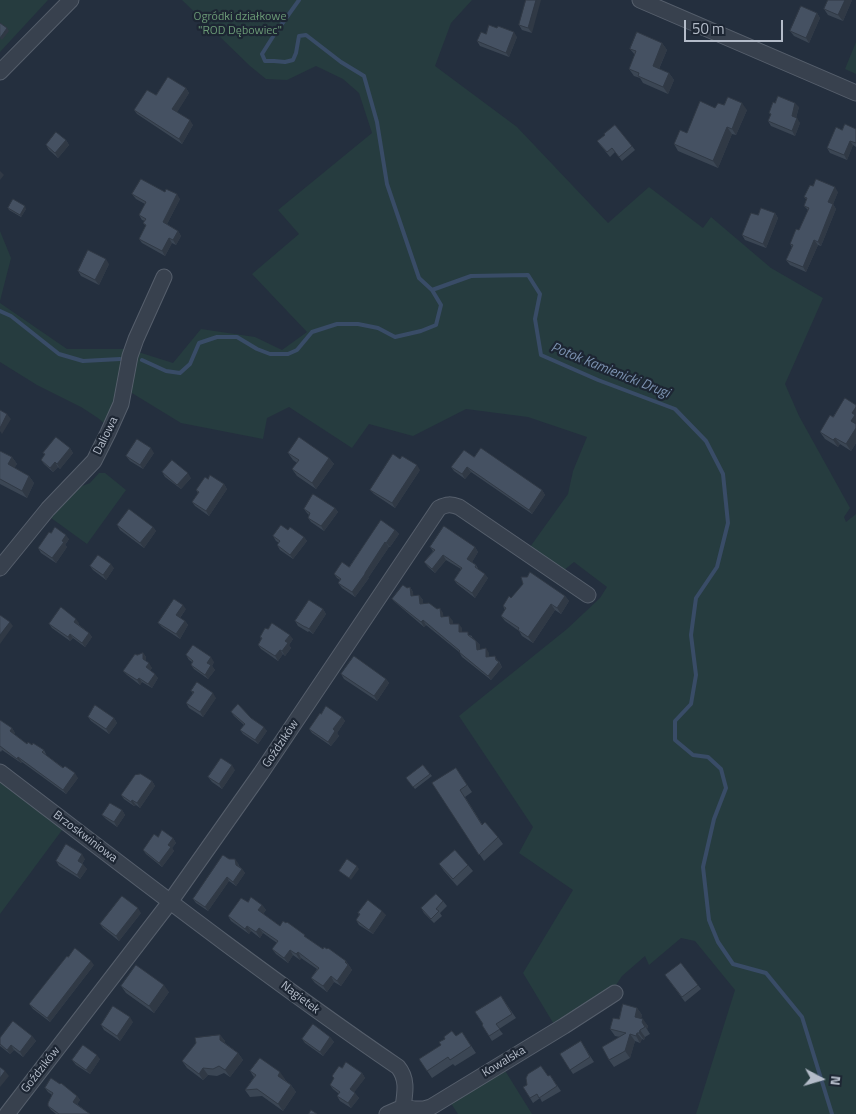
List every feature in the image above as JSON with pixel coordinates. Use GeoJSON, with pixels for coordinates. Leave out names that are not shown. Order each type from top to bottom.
{"type":"FeatureCollection","features":[{"type":"Feature","properties":{"kind":"street"},"geometry":{"type":"LineString","coordinates":[[0,72],[71,0]]}},
{"type":"Feature","properties":{"kind":"street"},"geometry":{"type":"LineString","coordinates":[[640,0],[856,93]]}},
{"type":"Feature","properties":{"kind":"street","name":"Daliowa"},"geometry":{"type":"LineString","coordinates":[[0,568],[48,509],[94,461],[121,404],[130,356],[164,277]]}},
{"type":"Feature","properties":{"kind":"street","name":"Goździków"},"geometry":{"type":"LineString","coordinates":[[7,1114],[170,902],[261,773],[434,514],[440,508],[446,505],[459,507],[588,595]]}},
{"type":"Feature","properties":{"kind":"street","name":"Brzoskwiniowa"},"geometry":{"type":"LineString","coordinates":[[0,772],[170,902]]}},
{"type":"Feature","properties":{"kind":"street","name":"Nagietek"},"geometry":{"type":"LineString","coordinates":[[170,902],[336,1024],[398,1067],[403,1073],[405,1091],[403,1107]]}},
{"type":"Feature","properties":{"kind":"street","name":"Kowalska"},"geometry":{"type":"LineString","coordinates":[[386,1114],[403,1107],[414,1110],[431,1107],[615,993]]}},
{"type":"Feature","properties":{"kind":"green space"},"geometry":{"type":"Polygon","coordinates":[[[0,0],[48,0],[0,52],[0,0]]]}},
{"type":"Feature","properties":{"kind":"green space","name":"Ogródki działkowe \"ROD Dębowiec\""},"geometry":{"type":"Polygon","coordinates":[[[182,0],[472,0],[451,23],[435,66],[517,127],[608,223],[649,187],[703,228],[711,217],[771,268],[823,298],[785,384],[799,416],[850,508],[844,517],[846,522],[856,514],[856,1114],[696,1114],[735,990],[695,941],[681,938],[649,965],[645,956],[622,976],[614,988],[555,1026],[523,973],[573,890],[519,853],[533,827],[459,716],[567,629],[600,598],[607,587],[574,562],[563,571],[530,547],[568,494],[573,471],[587,437],[528,417],[466,409],[413,436],[369,424],[352,448],[289,407],[267,418],[263,439],[181,423],[127,390],[135,351],[173,363],[201,329],[255,337],[282,350],[307,332],[252,274],[299,234],[278,210],[372,133],[359,93],[343,79],[316,66],[287,80],[266,79],[182,0]]]}},
{"type":"Feature","properties":{"kind":"green space"},"geometry":{"type":"Polygon","coordinates":[[[856,42],[856,74],[845,69],[856,42]]]}},
{"type":"Feature","properties":{"kind":"green space"},"geometry":{"type":"Polygon","coordinates":[[[0,231],[11,258],[0,301],[0,231]]]}},
{"type":"Feature","properties":{"kind":"green space"},"geometry":{"type":"Polygon","coordinates":[[[0,303],[67,349],[129,349],[108,427],[81,407],[37,385],[0,362],[0,303]]]}},
{"type":"Feature","properties":{"kind":"green space"},"geometry":{"type":"Polygon","coordinates":[[[99,473],[105,473],[126,490],[87,544],[47,515],[69,491],[90,483],[99,473]]]}},
{"type":"Feature","properties":{"kind":"green space"},"geometry":{"type":"Polygon","coordinates":[[[0,779],[65,826],[0,914],[0,779]]]}},
{"type":"Feature","properties":{"kind":"green space"},"geometry":{"type":"Polygon","coordinates":[[[504,1069],[532,1114],[458,1114],[450,1102],[504,1069]]]}},
{"type":"Feature","properties":{"kind":"building"},"geometry":{"type":"Polygon","coordinates":[[[526,0],[536,0],[528,28],[519,25],[526,0]]]}},
{"type":"Feature","properties":{"kind":"building"},"geometry":{"type":"Polygon","coordinates":[[[828,0],[845,0],[838,15],[824,9],[828,0]]]}},
{"type":"Feature","properties":{"kind":"building"},"geometry":{"type":"Polygon","coordinates":[[[801,6],[817,13],[806,38],[790,31],[801,6]]]}},
{"type":"Feature","properties":{"kind":"building"},"geometry":{"type":"Polygon","coordinates":[[[0,23],[7,28],[0,38],[0,23]]]}},
{"type":"Feature","properties":{"kind":"building"},"geometry":{"type":"Polygon","coordinates":[[[489,25],[514,32],[506,53],[477,41],[481,32],[486,34],[489,25]]]}},
{"type":"Feature","properties":{"kind":"building"},"geometry":{"type":"Polygon","coordinates":[[[637,32],[662,43],[653,66],[669,73],[663,87],[638,76],[639,73],[629,69],[636,51],[630,49],[637,32]]]}},
{"type":"Feature","properties":{"kind":"building"},"geometry":{"type":"Polygon","coordinates":[[[168,77],[186,88],[172,109],[190,120],[179,139],[134,110],[147,90],[156,95],[168,77]]]}},
{"type":"Feature","properties":{"kind":"building"},"geometry":{"type":"Polygon","coordinates":[[[778,96],[795,103],[792,116],[797,118],[792,131],[768,121],[773,102],[775,103],[778,96]]]}},
{"type":"Feature","properties":{"kind":"building"},"geometry":{"type":"Polygon","coordinates":[[[728,97],[742,103],[732,129],[727,127],[713,161],[674,144],[680,130],[687,133],[700,101],[715,108],[718,103],[724,105],[728,97]]]}},
{"type":"Feature","properties":{"kind":"building"},"geometry":{"type":"Polygon","coordinates":[[[845,124],[856,129],[856,143],[850,141],[844,155],[827,148],[836,127],[842,130],[845,124]]]}},
{"type":"Feature","properties":{"kind":"building"},"geometry":{"type":"Polygon","coordinates":[[[615,125],[632,146],[619,157],[612,148],[607,152],[597,141],[615,125]]]}},
{"type":"Feature","properties":{"kind":"building"},"geometry":{"type":"Polygon","coordinates":[[[56,132],[66,140],[55,153],[46,145],[56,132]]]}},
{"type":"Feature","properties":{"kind":"building"},"geometry":{"type":"Polygon","coordinates":[[[141,179],[165,192],[166,189],[177,194],[163,222],[178,231],[173,240],[169,238],[162,251],[139,239],[146,225],[143,223],[146,219],[139,215],[146,202],[132,194],[141,179]]]}},
{"type":"Feature","properties":{"kind":"building"},"geometry":{"type":"Polygon","coordinates":[[[816,179],[835,187],[828,202],[833,204],[818,242],[814,240],[803,267],[786,260],[793,245],[790,244],[796,229],[799,230],[809,208],[804,206],[807,198],[804,197],[810,185],[813,186],[816,179]]]}},
{"type":"Feature","properties":{"kind":"building"},"geometry":{"type":"Polygon","coordinates":[[[13,199],[25,206],[20,215],[8,208],[13,199]]]}},
{"type":"Feature","properties":{"kind":"building"},"geometry":{"type":"Polygon","coordinates":[[[761,208],[775,213],[763,244],[742,235],[751,213],[758,215],[761,208]]]}},
{"type":"Feature","properties":{"kind":"building"},"geometry":{"type":"Polygon","coordinates":[[[88,250],[106,259],[95,280],[78,271],[88,250]]]}},
{"type":"Feature","properties":{"kind":"building"},"geometry":{"type":"Polygon","coordinates":[[[845,398],[856,405],[852,413],[855,415],[851,421],[856,424],[856,428],[846,444],[835,438],[833,440],[820,432],[830,415],[833,417],[845,398]]]}},
{"type":"Feature","properties":{"kind":"building"},"geometry":{"type":"Polygon","coordinates":[[[0,410],[7,414],[0,428],[0,410]]]}},
{"type":"Feature","properties":{"kind":"building"},"geometry":{"type":"Polygon","coordinates":[[[56,437],[70,448],[57,464],[55,462],[50,468],[41,460],[45,454],[43,453],[56,437]]]}},
{"type":"Feature","properties":{"kind":"building"},"geometry":{"type":"Polygon","coordinates":[[[299,437],[329,458],[312,483],[292,469],[299,460],[288,453],[299,437]]]}},
{"type":"Feature","properties":{"kind":"building"},"geometry":{"type":"Polygon","coordinates":[[[137,439],[151,448],[140,465],[126,456],[137,439]]]}},
{"type":"Feature","properties":{"kind":"building"},"geometry":{"type":"Polygon","coordinates":[[[481,448],[542,490],[529,510],[467,467],[462,474],[451,467],[464,450],[474,457],[481,448]]]}},
{"type":"Feature","properties":{"kind":"building"},"geometry":{"type":"Polygon","coordinates":[[[0,451],[12,457],[8,464],[29,476],[22,491],[0,479],[0,451]]]}},
{"type":"Feature","properties":{"kind":"building"},"geometry":{"type":"Polygon","coordinates":[[[393,454],[400,459],[402,456],[417,465],[392,503],[370,490],[393,454]]]}},
{"type":"Feature","properties":{"kind":"building"},"geometry":{"type":"Polygon","coordinates":[[[172,460],[188,473],[177,485],[162,472],[172,460]]]}},
{"type":"Feature","properties":{"kind":"building"},"geometry":{"type":"Polygon","coordinates":[[[210,475],[224,484],[206,511],[192,502],[199,492],[196,490],[205,477],[208,479],[210,475]]]}},
{"type":"Feature","properties":{"kind":"building"},"geometry":{"type":"Polygon","coordinates":[[[313,494],[335,508],[321,526],[308,518],[310,513],[304,509],[313,494]]]}},
{"type":"Feature","properties":{"kind":"building"},"geometry":{"type":"Polygon","coordinates":[[[129,509],[153,527],[140,543],[117,525],[129,509]]]}},
{"type":"Feature","properties":{"kind":"building"},"geometry":{"type":"Polygon","coordinates":[[[381,520],[395,530],[352,592],[338,583],[341,579],[334,574],[342,562],[349,567],[381,520]]]}},
{"type":"Feature","properties":{"kind":"building"},"geometry":{"type":"Polygon","coordinates":[[[281,525],[288,530],[290,527],[304,537],[290,555],[277,545],[280,541],[273,536],[281,525]]]}},
{"type":"Feature","properties":{"kind":"building"},"geometry":{"type":"Polygon","coordinates":[[[444,526],[475,547],[467,559],[485,574],[472,593],[454,580],[462,568],[443,555],[432,569],[424,562],[435,550],[430,547],[444,526]]]}},
{"type":"Feature","properties":{"kind":"building"},"geometry":{"type":"Polygon","coordinates":[[[55,527],[66,535],[62,541],[64,542],[52,558],[38,548],[49,532],[51,533],[55,527]]]}},
{"type":"Feature","properties":{"kind":"building"},"geometry":{"type":"Polygon","coordinates":[[[98,555],[111,564],[103,575],[90,566],[98,555]]]}},
{"type":"Feature","properties":{"kind":"building"},"geometry":{"type":"Polygon","coordinates":[[[530,572],[565,596],[557,608],[551,604],[528,637],[518,630],[519,628],[501,616],[506,608],[503,606],[509,596],[511,598],[523,584],[521,577],[527,577],[530,572]]]}},
{"type":"Feature","properties":{"kind":"building"},"geometry":{"type":"Polygon","coordinates":[[[403,585],[407,588],[410,587],[411,596],[419,595],[420,604],[429,603],[437,609],[440,608],[441,617],[449,616],[450,624],[459,624],[459,632],[468,632],[468,635],[476,641],[477,650],[486,648],[486,657],[495,656],[499,662],[488,676],[423,620],[421,622],[392,599],[403,585]]]}},
{"type":"Feature","properties":{"kind":"building"},"geometry":{"type":"Polygon","coordinates":[[[174,599],[183,605],[176,615],[185,621],[176,634],[158,623],[174,599]]]}},
{"type":"Feature","properties":{"kind":"building"},"geometry":{"type":"Polygon","coordinates":[[[309,600],[323,609],[309,629],[295,621],[309,600]]]}},
{"type":"Feature","properties":{"kind":"building"},"geometry":{"type":"Polygon","coordinates":[[[61,607],[76,619],[74,622],[89,633],[82,643],[70,634],[68,637],[49,624],[61,607]]]}},
{"type":"Feature","properties":{"kind":"building"},"geometry":{"type":"Polygon","coordinates":[[[0,615],[10,622],[0,635],[0,615]]]}},
{"type":"Feature","properties":{"kind":"building"},"geometry":{"type":"Polygon","coordinates":[[[272,623],[290,635],[285,641],[288,643],[275,656],[258,645],[265,628],[268,629],[272,623]]]}},
{"type":"Feature","properties":{"kind":"building"},"geometry":{"type":"Polygon","coordinates":[[[193,645],[211,657],[207,663],[211,665],[205,675],[191,665],[193,661],[186,655],[193,645]]]}},
{"type":"Feature","properties":{"kind":"building"},"geometry":{"type":"Polygon","coordinates":[[[143,653],[143,659],[149,663],[146,667],[155,674],[148,684],[139,678],[137,680],[123,671],[135,654],[143,653]]]}},
{"type":"Feature","properties":{"kind":"building"},"geometry":{"type":"Polygon","coordinates":[[[354,656],[386,679],[374,696],[341,674],[354,656]]]}},
{"type":"Feature","properties":{"kind":"building"},"geometry":{"type":"Polygon","coordinates":[[[197,682],[213,693],[200,712],[186,703],[194,692],[191,691],[197,682]]]}},
{"type":"Feature","properties":{"kind":"building"},"geometry":{"type":"Polygon","coordinates":[[[238,704],[251,718],[264,727],[255,740],[240,730],[245,724],[231,712],[238,704]]]}},
{"type":"Feature","properties":{"kind":"building"},"geometry":{"type":"Polygon","coordinates":[[[95,705],[114,718],[106,729],[88,717],[95,705]]]}},
{"type":"Feature","properties":{"kind":"building"},"geometry":{"type":"Polygon","coordinates":[[[326,706],[342,717],[333,729],[335,731],[328,742],[309,729],[326,706]]]}},
{"type":"Feature","properties":{"kind":"building"},"geometry":{"type":"Polygon","coordinates":[[[0,720],[12,728],[10,731],[27,744],[28,742],[32,745],[33,743],[44,750],[42,752],[63,768],[65,766],[75,773],[63,790],[0,746],[0,720]]]}},
{"type":"Feature","properties":{"kind":"building"},"geometry":{"type":"Polygon","coordinates":[[[221,758],[232,765],[219,784],[208,777],[221,758]]]}},
{"type":"Feature","properties":{"kind":"building"},"geometry":{"type":"Polygon","coordinates":[[[423,765],[430,774],[413,787],[406,778],[423,765]]]}},
{"type":"Feature","properties":{"kind":"building"},"geometry":{"type":"Polygon","coordinates":[[[456,768],[467,785],[460,790],[482,825],[485,822],[498,837],[479,855],[432,783],[456,768]]]}},
{"type":"Feature","properties":{"kind":"building"},"geometry":{"type":"Polygon","coordinates":[[[141,774],[152,781],[137,803],[132,800],[131,802],[121,795],[135,775],[141,774]]]}},
{"type":"Feature","properties":{"kind":"building"},"geometry":{"type":"Polygon","coordinates":[[[110,803],[122,810],[114,822],[102,815],[110,803]]]}},
{"type":"Feature","properties":{"kind":"building"},"geometry":{"type":"Polygon","coordinates":[[[162,830],[173,838],[168,845],[171,847],[159,863],[143,850],[154,834],[158,837],[162,830]]]}},
{"type":"Feature","properties":{"kind":"building"},"geometry":{"type":"Polygon","coordinates":[[[66,844],[82,854],[78,861],[83,864],[77,875],[56,861],[66,844]]]}},
{"type":"Feature","properties":{"kind":"building"},"geometry":{"type":"Polygon","coordinates":[[[455,850],[468,865],[453,879],[439,864],[455,850]]]}},
{"type":"Feature","properties":{"kind":"building"},"geometry":{"type":"Polygon","coordinates":[[[223,855],[229,859],[235,859],[236,865],[242,869],[233,882],[227,877],[205,907],[193,899],[223,855]]]}},
{"type":"Feature","properties":{"kind":"building"},"geometry":{"type":"Polygon","coordinates":[[[347,859],[357,866],[349,878],[339,871],[347,859]]]}},
{"type":"Feature","properties":{"kind":"building"},"geometry":{"type":"Polygon","coordinates":[[[436,894],[443,901],[436,909],[439,911],[431,919],[421,908],[436,894]]]}},
{"type":"Feature","properties":{"kind":"building"},"geometry":{"type":"Polygon","coordinates":[[[122,896],[138,908],[116,936],[100,924],[122,896]]]}},
{"type":"Feature","properties":{"kind":"building"},"geometry":{"type":"Polygon","coordinates":[[[251,897],[262,905],[258,910],[280,926],[283,921],[287,922],[323,949],[324,947],[328,948],[346,961],[348,965],[337,981],[331,976],[323,986],[311,978],[319,968],[298,952],[296,954],[290,950],[284,958],[272,949],[278,941],[259,928],[256,932],[247,926],[245,929],[228,916],[241,898],[248,902],[251,897]]]}},
{"type":"Feature","properties":{"kind":"building"},"geometry":{"type":"Polygon","coordinates":[[[368,900],[382,911],[369,930],[356,920],[360,914],[358,913],[368,900]]]}},
{"type":"Feature","properties":{"kind":"building"},"geometry":{"type":"Polygon","coordinates":[[[75,948],[91,961],[47,1018],[29,1004],[75,948]]]}},
{"type":"Feature","properties":{"kind":"building"},"geometry":{"type":"Polygon","coordinates":[[[681,963],[698,985],[682,997],[665,975],[681,963]]]}},
{"type":"Feature","properties":{"kind":"building"},"geometry":{"type":"Polygon","coordinates":[[[136,965],[164,985],[149,1006],[121,986],[136,965]]]}},
{"type":"Feature","properties":{"kind":"building"},"geometry":{"type":"Polygon","coordinates":[[[501,996],[512,1014],[496,1024],[500,1029],[489,1036],[475,1012],[501,996]]]}},
{"type":"Feature","properties":{"kind":"building"},"geometry":{"type":"Polygon","coordinates":[[[623,1004],[637,1008],[635,1017],[643,1019],[642,1022],[645,1027],[636,1036],[630,1034],[625,1051],[609,1060],[602,1047],[626,1033],[610,1029],[613,1018],[619,1019],[623,1004]]]}},
{"type":"Feature","properties":{"kind":"building"},"geometry":{"type":"Polygon","coordinates":[[[113,1006],[130,1017],[117,1036],[101,1025],[113,1006]]]}},
{"type":"Feature","properties":{"kind":"building"},"geometry":{"type":"Polygon","coordinates":[[[13,1021],[32,1036],[20,1052],[11,1045],[7,1050],[0,1044],[0,1038],[13,1021]]]}},
{"type":"Feature","properties":{"kind":"building"},"geometry":{"type":"Polygon","coordinates":[[[313,1024],[330,1037],[320,1052],[302,1039],[313,1024]]]}},
{"type":"Feature","properties":{"kind":"building"},"geometry":{"type":"Polygon","coordinates":[[[452,1031],[456,1036],[462,1032],[471,1046],[450,1060],[448,1057],[427,1071],[419,1059],[441,1045],[439,1042],[445,1039],[444,1037],[452,1031]]]}},
{"type":"Feature","properties":{"kind":"building"},"geometry":{"type":"Polygon","coordinates":[[[220,1035],[220,1040],[238,1053],[225,1070],[219,1066],[213,1069],[203,1068],[199,1074],[182,1061],[196,1043],[195,1038],[220,1035]]]}},
{"type":"Feature","properties":{"kind":"building"},"geometry":{"type":"Polygon","coordinates":[[[581,1041],[590,1057],[570,1070],[560,1054],[581,1041]]]}},
{"type":"Feature","properties":{"kind":"building"},"geometry":{"type":"Polygon","coordinates":[[[83,1045],[97,1055],[86,1070],[72,1060],[83,1045]]]}},
{"type":"Feature","properties":{"kind":"building"},"geometry":{"type":"Polygon","coordinates":[[[260,1058],[280,1072],[278,1076],[291,1085],[278,1104],[257,1089],[245,1090],[256,1075],[250,1071],[260,1058]]]}},
{"type":"Feature","properties":{"kind":"building"},"geometry":{"type":"Polygon","coordinates":[[[346,1062],[362,1073],[350,1089],[355,1093],[348,1103],[337,1096],[340,1092],[330,1085],[334,1078],[332,1076],[339,1066],[342,1068],[346,1062]]]}},
{"type":"Feature","properties":{"kind":"building"},"geometry":{"type":"Polygon","coordinates":[[[541,1066],[557,1086],[539,1098],[537,1094],[530,1098],[523,1087],[527,1085],[526,1078],[528,1074],[541,1066]]]}},
{"type":"Feature","properties":{"kind":"building"},"geometry":{"type":"Polygon","coordinates":[[[0,1067],[5,1071],[0,1078],[0,1067]]]}},
{"type":"Feature","properties":{"kind":"building"},"geometry":{"type":"Polygon","coordinates":[[[51,1078],[61,1083],[77,1096],[73,1102],[90,1114],[59,1114],[48,1106],[53,1093],[45,1088],[51,1078]]]}},
{"type":"Feature","properties":{"kind":"building"},"geometry":{"type":"Polygon","coordinates":[[[311,1110],[317,1114],[309,1114],[311,1110]]]}},
{"type":"Feature","properties":{"kind":"waterway","name":"Potok Kamienicki Drugi"},"geometry":{"type":"LineString","coordinates":[[299,0],[262,54],[265,61],[285,62],[293,60],[299,36],[306,35],[341,62],[364,76],[377,122],[387,184],[419,278],[432,290],[471,276],[528,275],[540,294],[535,319],[541,355],[598,380],[675,409],[706,441],[723,474],[728,523],[717,567],[696,598],[691,635],[696,675],[691,704],[675,721],[675,740],[693,755],[708,757],[721,769],[726,788],[714,819],[703,867],[709,920],[718,942],[733,964],[766,973],[802,1017],[832,1114]]}},
{"type":"Feature","properties":{"kind":"waterway"},"geometry":{"type":"LineString","coordinates":[[142,360],[166,371],[180,373],[190,364],[199,343],[217,337],[237,337],[257,349],[270,354],[288,354],[297,350],[312,332],[337,324],[358,324],[378,328],[395,337],[421,331],[436,325],[441,305],[432,290]]}},
{"type":"Feature","properties":{"kind":"waterway"},"geometry":{"type":"LineString","coordinates":[[0,311],[11,316],[59,354],[83,361],[120,359]]}}]}
